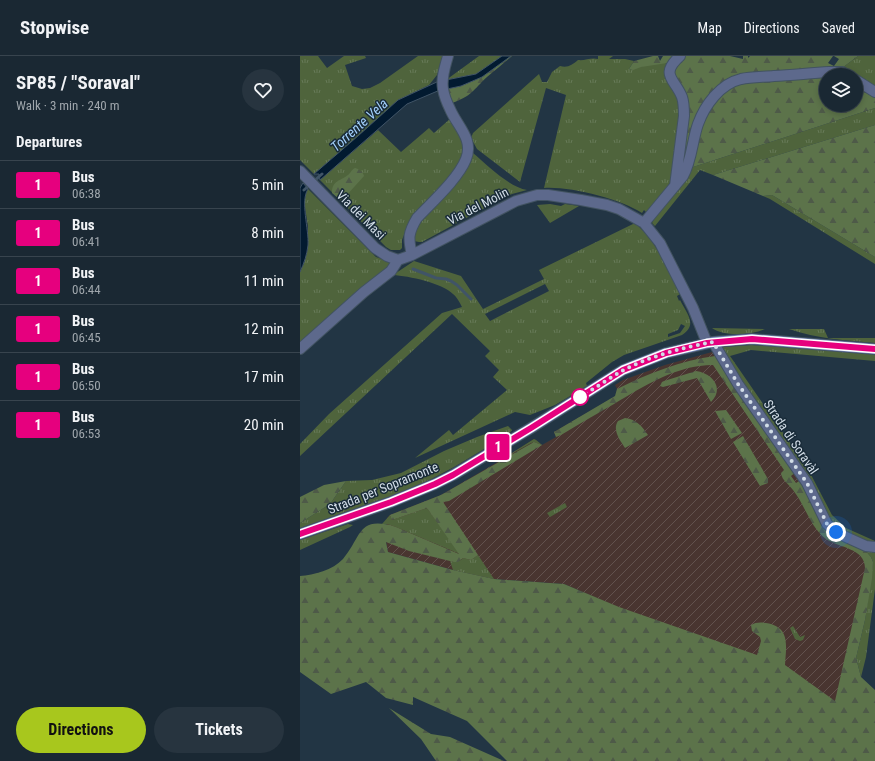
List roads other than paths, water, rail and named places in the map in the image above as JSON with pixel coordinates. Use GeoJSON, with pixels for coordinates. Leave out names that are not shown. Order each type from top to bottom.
{"type":"FeatureCollection","features":[{"type":"Feature","properties":{"kind":"main road","name":"Strada per Sopramonte"},"geometry":{"type":"LineString","coordinates":[[300,534],[391,502],[435,484],[524,432],[623,370],[666,353],[710,343],[752,339],[875,349]]}},
{"type":"Feature","properties":{"kind":"street","name":"Via del Molin"},"geometry":{"type":"LineString","coordinates":[[448,56],[443,85],[450,110],[466,135],[468,153],[460,170],[417,218],[412,226],[408,236],[412,254],[516,201],[537,195],[554,196],[607,205],[628,213],[644,223],[660,243],[710,343]]}},
{"type":"Feature","properties":{"kind":"street"},"geometry":{"type":"LineString","coordinates":[[675,186],[684,116],[684,104],[681,95],[671,80],[669,74],[670,68],[680,56]]}},
{"type":"Feature","properties":{"kind":"street"},"geometry":{"type":"LineString","coordinates":[[644,223],[683,176],[687,168],[693,140],[699,122],[717,93],[726,85],[741,79],[819,73]]}},
{"type":"Feature","properties":{"kind":"street"},"geometry":{"type":"LineString","coordinates":[[863,84],[875,92]]}},
{"type":"Feature","properties":{"kind":"street","name":"Via dei Masi"},"geometry":{"type":"LineString","coordinates":[[302,173],[375,248],[387,256],[398,260]]}},
{"type":"Feature","properties":{"kind":"street"},"geometry":{"type":"LineString","coordinates":[[300,349],[364,292],[391,271],[398,260],[412,254]]}},
{"type":"Feature","properties":{"kind":"street","name":"Strada di Soravàl"},"geometry":{"type":"LineString","coordinates":[[710,343],[807,483],[827,524],[836,532],[846,537],[866,546],[875,547]]}},
{"type":"Feature","properties":{"kind":"water"},"geometry":{"type":"Polygon","coordinates":[[[502,56],[511,56],[482,77],[461,86],[447,89],[446,80],[476,74],[502,56]]]}},
{"type":"Feature","properties":{"kind":"water"},"geometry":{"type":"Polygon","coordinates":[[[439,81],[440,90],[407,104],[320,180],[319,174],[314,174],[398,100],[439,81]]]}},
{"type":"Feature","properties":{"kind":"water"},"geometry":{"type":"Polygon","coordinates":[[[303,183],[308,189],[305,208],[308,245],[300,272],[300,188],[303,183]]]}},
{"type":"Feature","properties":{"kind":"waterway","name":"Torrente Vela"},"geometry":{"type":"LineString","coordinates":[[304,190],[322,174]]}},
{"type":"Feature","properties":{"kind":"waterway"},"geometry":{"type":"LineString","coordinates":[[413,269],[436,278],[451,281],[471,299]]}}]}
